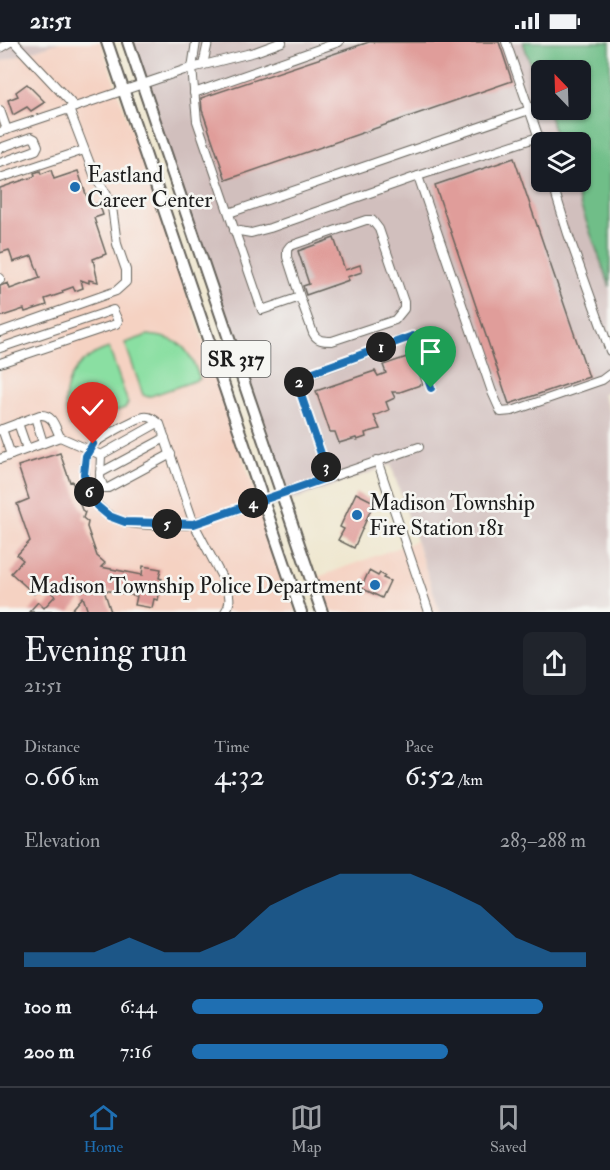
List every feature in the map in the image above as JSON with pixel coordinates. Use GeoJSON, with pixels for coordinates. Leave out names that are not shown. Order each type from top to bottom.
{"type":"FeatureCollection","features":[{"type":"Feature","properties":{"kind":"main road","name":"SR 317"},"geometry":{"type":"LineString","coordinates":[[107,42],[302,612]]}},
{"type":"Feature","properties":{"kind":"main road","name":"SR 317"},"geometry":{"type":"LineString","coordinates":[[128,42],[322,612]]}},
{"type":"Feature","properties":{"kind":"street"},"geometry":{"type":"LineString","coordinates":[[0,48],[12,42],[72,108],[84,150],[95,177],[112,207],[117,244],[126,270],[126,282],[116,291],[0,332]]}},
{"type":"Feature","properties":{"kind":"street"},"geometry":{"type":"LineString","coordinates":[[196,42],[192,68],[197,121],[262,310],[300,297]]}},
{"type":"Feature","properties":{"kind":"street"},"geometry":{"type":"LineString","coordinates":[[203,66],[208,42]]}},
{"type":"Feature","properties":{"kind":"street"},"geometry":{"type":"LineString","coordinates":[[0,110],[3,131],[123,90],[282,42]]}},
{"type":"Feature","properties":{"kind":"street"},"geometry":{"type":"LineString","coordinates":[[194,93],[339,42]]}},
{"type":"Feature","properties":{"kind":"street"},"geometry":{"type":"LineString","coordinates":[[506,42],[536,132]]}},
{"type":"Feature","properties":{"kind":"street"},"geometry":{"type":"LineString","coordinates":[[229,213],[529,110]]}},
{"type":"Feature","properties":{"kind":"street"},"geometry":{"type":"LineString","coordinates":[[0,148],[31,137],[35,139],[38,146],[36,150],[0,163]]}},
{"type":"Feature","properties":{"kind":"street"},"geometry":{"type":"LineString","coordinates":[[234,230],[251,233],[270,228],[531,139]]}},
{"type":"Feature","properties":{"kind":"street"},"geometry":{"type":"LineString","coordinates":[[0,178],[84,150]]}},
{"type":"Feature","properties":{"kind":"street"},"geometry":{"type":"LineString","coordinates":[[418,176],[492,392],[501,412],[512,411],[602,380],[610,374]]}},
{"type":"Feature","properties":{"kind":"street"},"geometry":{"type":"LineString","coordinates":[[555,192],[610,351]]}},
{"type":"Feature","properties":{"kind":"street"},"geometry":{"type":"LineString","coordinates":[[372,220],[379,230],[404,302],[401,314],[395,320],[332,341],[322,341],[313,333],[300,297],[287,257],[287,250],[291,246],[359,221],[372,220]]}},
{"type":"Feature","properties":{"kind":"street"},"geometry":{"type":"LineString","coordinates":[[81,304],[86,319]]}},
{"type":"Feature","properties":{"kind":"street"},"geometry":{"type":"LineString","coordinates":[[0,348],[112,310],[118,321],[116,324],[0,363]]}},
{"type":"Feature","properties":{"kind":"street"},"geometry":{"type":"LineString","coordinates":[[329,477],[299,389],[300,378],[413,336],[431,388]]}},
{"type":"Feature","properties":{"kind":"street"},"geometry":{"type":"LineString","coordinates":[[12,454],[1,430],[35,417],[47,415],[60,437],[101,455]]}},
{"type":"Feature","properties":{"kind":"street"},"geometry":{"type":"LineString","coordinates":[[35,417],[43,443]]}},
{"type":"Feature","properties":{"kind":"street"},"geometry":{"type":"LineString","coordinates":[[225,612],[229,606],[230,597],[227,587],[194,524],[171,454],[158,423],[151,418],[140,418],[97,441],[89,449],[84,474],[87,489],[97,506],[109,516],[125,522],[194,524],[419,447]]}},
{"type":"Feature","properties":{"kind":"street"},"geometry":{"type":"LineString","coordinates":[[18,423],[27,449]]}},
{"type":"Feature","properties":{"kind":"street"},"geometry":{"type":"LineString","coordinates":[[101,455],[158,423]]}},
{"type":"Feature","properties":{"kind":"street"},"geometry":{"type":"LineString","coordinates":[[0,459],[60,437]]}},
{"type":"Feature","properties":{"kind":"street"},"geometry":{"type":"LineString","coordinates":[[100,473],[165,438]]}},
{"type":"Feature","properties":{"kind":"street"},"geometry":{"type":"LineString","coordinates":[[101,455],[100,473],[103,486],[108,489],[171,454]]}},
{"type":"Feature","properties":{"kind":"street"},"geometry":{"type":"LineString","coordinates":[[378,460],[429,612]]}},
{"type":"Feature","properties":{"kind":"shaded area"},"geometry":{"type":"Polygon","coordinates":[[[0,42],[60,42],[0,62],[0,42]]]}},
{"type":"Feature","properties":{"kind":"shaded area"},"geometry":{"type":"Polygon","coordinates":[[[60,42],[101,42],[296,612],[0,612],[0,62],[60,42]]]}},
{"type":"Feature","properties":{"kind":"shaded area"},"geometry":{"type":"Polygon","coordinates":[[[127,42],[523,42],[531,66],[531,120],[550,120],[555,132],[531,132],[531,192],[576,192],[610,287],[610,389],[603,394],[610,414],[610,612],[440,612],[391,465],[291,501],[127,42]]]}},
{"type":"Feature","properties":{"kind":"shaded area"},"geometry":{"type":"Polygon","coordinates":[[[416,541],[440,612],[329,612],[318,577],[416,541]]]}},
{"type":"Feature","properties":{"kind":"green space"},"geometry":{"type":"Polygon","coordinates":[[[523,42],[610,42],[610,287],[576,192],[591,192],[591,132],[555,132],[550,120],[591,120],[591,60],[531,60],[531,66],[523,42]]]}},
{"type":"Feature","properties":{"kind":"green space"},"geometry":{"type":"Polygon","coordinates":[[[148,335],[169,339],[183,347],[192,360],[200,379],[148,397],[143,395],[125,343],[148,335]]]}},
{"type":"Feature","properties":{"kind":"green space"},"geometry":{"type":"Polygon","coordinates":[[[109,348],[128,403],[125,408],[70,426],[65,400],[71,378],[85,360],[109,348]]]}},
{"type":"Feature","properties":{"kind":"building"},"geometry":{"type":"Polygon","coordinates":[[[369,42],[499,42],[512,81],[226,180],[202,110],[201,98],[369,42]]]}},
{"type":"Feature","properties":{"kind":"building"},"geometry":{"type":"Polygon","coordinates":[[[27,84],[45,102],[31,111],[27,107],[13,115],[8,100],[18,96],[16,92],[27,84]]]}},
{"type":"Feature","properties":{"kind":"building"},"geometry":{"type":"Polygon","coordinates":[[[514,158],[589,377],[509,404],[435,185],[514,158]]]}},
{"type":"Feature","properties":{"kind":"building"},"geometry":{"type":"Polygon","coordinates":[[[51,170],[54,179],[78,171],[90,206],[99,203],[103,215],[94,218],[106,254],[93,259],[98,282],[89,280],[89,283],[81,280],[83,288],[75,291],[73,287],[45,299],[47,305],[25,312],[24,309],[0,317],[0,286],[8,283],[10,289],[40,278],[32,256],[13,262],[9,250],[0,253],[0,188],[35,176],[34,173],[40,171],[41,174],[51,170]]]}},
{"type":"Feature","properties":{"kind":"building"},"geometry":{"type":"Polygon","coordinates":[[[334,238],[345,270],[360,265],[362,272],[347,277],[349,280],[306,295],[303,286],[309,284],[298,251],[334,238]]]}},
{"type":"Feature","properties":{"kind":"building"},"geometry":{"type":"Polygon","coordinates":[[[413,355],[423,384],[400,392],[392,392],[395,398],[386,402],[389,410],[374,416],[380,429],[365,433],[366,437],[339,443],[335,432],[330,432],[316,391],[375,371],[378,376],[386,373],[383,365],[413,355]]]}},
{"type":"Feature","properties":{"kind":"building"},"geometry":{"type":"Polygon","coordinates":[[[60,453],[70,482],[72,481],[82,510],[85,512],[83,518],[88,522],[87,527],[97,556],[105,563],[101,567],[142,575],[143,566],[161,569],[159,578],[162,579],[158,600],[154,599],[152,608],[135,605],[137,596],[104,590],[111,612],[88,612],[83,597],[70,612],[29,612],[38,602],[44,608],[55,596],[42,584],[34,594],[11,573],[23,560],[17,555],[30,541],[17,504],[29,499],[18,466],[60,453]]]}},
{"type":"Feature","properties":{"kind":"building","name":"Madison Township Fire Station 181"},"geometry":{"type":"Polygon","coordinates":[[[356,493],[374,502],[354,548],[338,540],[344,529],[340,527],[356,493]]]}},
{"type":"Feature","properties":{"kind":"building","name":"Madison Township Police Department"},"geometry":{"type":"Polygon","coordinates":[[[369,571],[378,576],[380,573],[385,576],[383,578],[390,581],[382,598],[361,588],[369,571]]]}},
{"type":"Feature","properties":{"kind":"place","name":"Eastland Career Center"},"geometry":{"type":"Point","coordinates":[75,187]}},
{"type":"Feature","properties":{"kind":"place","name":"Madison Township Fire Station 181"},"geometry":{"type":"Point","coordinates":[357,515]}},
{"type":"Feature","properties":{"kind":"place","name":"Madison Township Police Department"},"geometry":{"type":"Point","coordinates":[375,585]}},
{"type":"Feature","properties":{"kind":"route"},"geometry":{"type":"LineString","coordinates":[[93,444],[86,456],[84,474],[87,489],[97,506],[109,516],[125,522],[194,524],[329,477],[299,389],[300,378],[305,375],[413,336],[431,388]]}}]}
